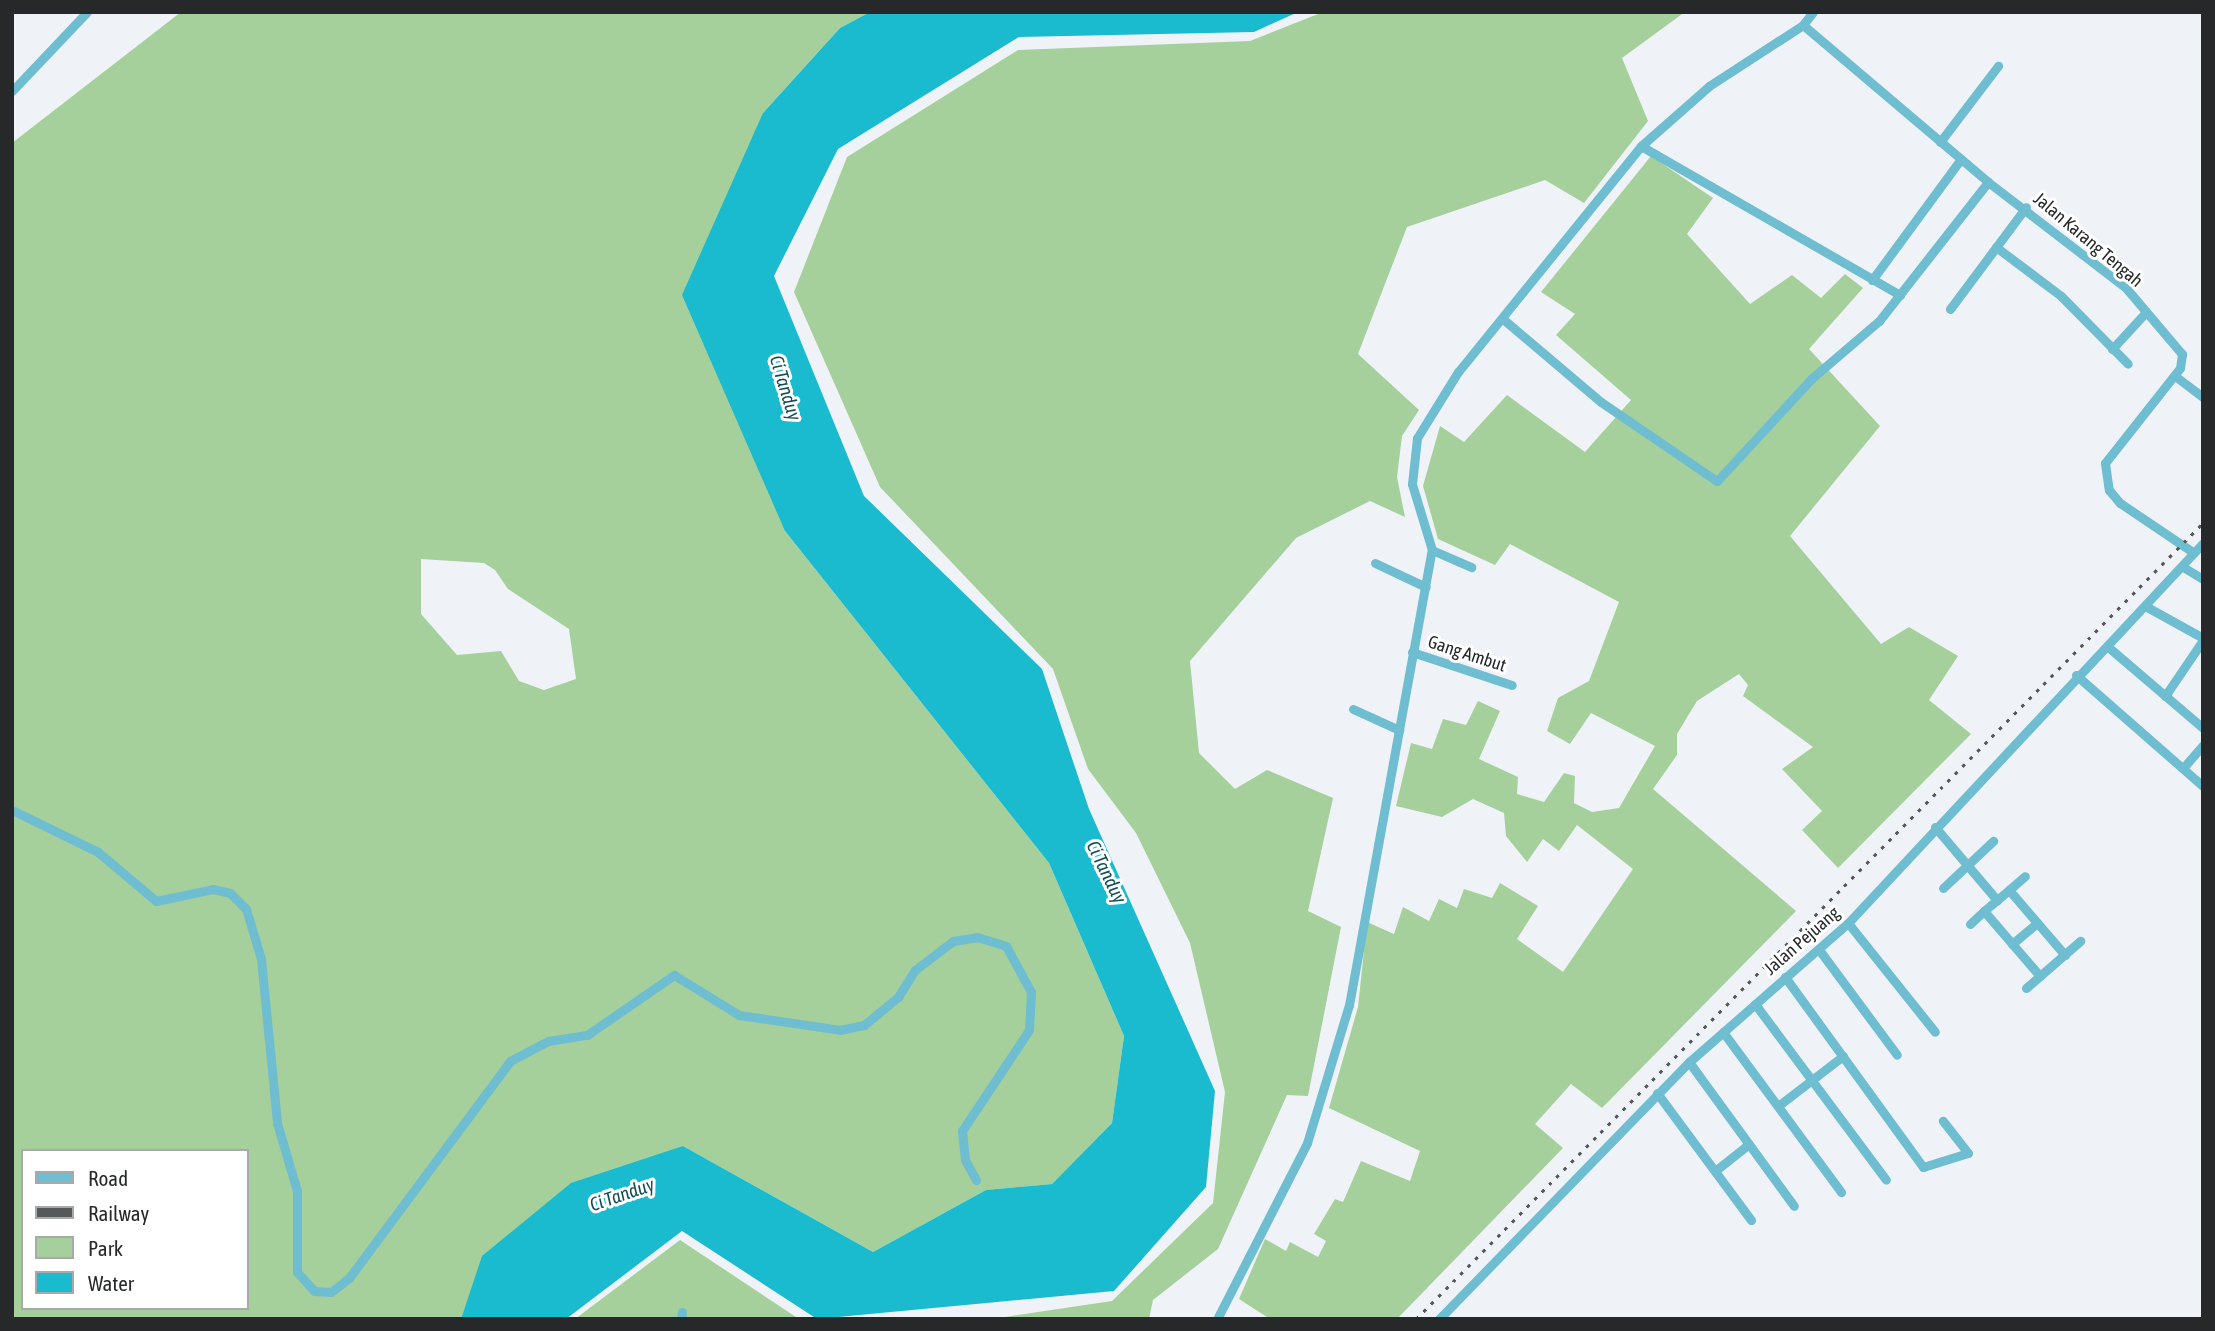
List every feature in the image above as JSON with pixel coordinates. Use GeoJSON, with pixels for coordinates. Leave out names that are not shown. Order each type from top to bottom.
{"type":"FeatureCollection","features":[{"type":"Feature","properties":{"kind":"street"},"geometry":{"type":"LineString","coordinates":[[12,91],[87,12]]}},
{"type":"Feature","properties":{"kind":"street"},"geometry":{"type":"LineString","coordinates":[[1217,1319],[1307,1143],[1332,1069],[1432,550],[1412,484],[1417,438],[1458,372],[1641,146],[1709,86],[1803,26],[1813,12]]}},
{"type":"Feature","properties":{"kind":"street","name":"Jalan Karang Tengah"},"geometry":{"type":"LineString","coordinates":[[1803,26],[1988,183],[2026,207],[2146,312],[2182,354],[2175,376]]}},
{"type":"Feature","properties":{"kind":"street"},"geometry":{"type":"LineString","coordinates":[[1940,142],[1998,66]]}},
{"type":"Feature","properties":{"kind":"street"},"geometry":{"type":"LineString","coordinates":[[1641,146],[1900,295]]}},
{"type":"Feature","properties":{"kind":"street"},"geometry":{"type":"LineString","coordinates":[[1872,280],[1960,160]]}},
{"type":"Feature","properties":{"kind":"street"},"geometry":{"type":"LineString","coordinates":[[1503,319],[1601,402],[1717,481],[1900,295],[1988,183]]}},
{"type":"Feature","properties":{"kind":"street"},"geometry":{"type":"LineString","coordinates":[[1950,309],[2026,207]]}},
{"type":"Feature","properties":{"kind":"street"},"geometry":{"type":"LineString","coordinates":[[1996,247],[2061,296],[2128,365]]}},
{"type":"Feature","properties":{"kind":"street"},"geometry":{"type":"LineString","coordinates":[[2112,349],[2146,312]]}},
{"type":"Feature","properties":{"kind":"street"},"geometry":{"type":"LineString","coordinates":[[2194,553],[2120,503],[2106,480],[2111,452],[2175,376],[2203,397]]}},
{"type":"Feature","properties":{"kind":"street","name":"Jalan Pejuang"},"geometry":{"type":"LineString","coordinates":[[1439,1319],[1689,1062],[1785,976],[1820,951],[1849,923],[2076,674],[2147,607],[2203,543]]}},
{"type":"Feature","properties":{"kind":"street"},"geometry":{"type":"LineString","coordinates":[[1432,550],[1471,567]]}},
{"type":"Feature","properties":{"kind":"street"},"geometry":{"type":"LineString","coordinates":[[1375,563],[1426,587]]}},
{"type":"Feature","properties":{"kind":"street"},"geometry":{"type":"LineString","coordinates":[[2183,568],[2203,579]]}},
{"type":"Feature","properties":{"kind":"street"},"geometry":{"type":"LineString","coordinates":[[2147,607],[2203,639],[2165,696]]}},
{"type":"Feature","properties":{"kind":"street"},"geometry":{"type":"LineString","coordinates":[[2107,646],[2201,723]]}},
{"type":"Feature","properties":{"kind":"street","name":"Gang Ambut"},"geometry":{"type":"LineString","coordinates":[[1412,652],[1512,685]]}},
{"type":"Feature","properties":{"kind":"street"},"geometry":{"type":"LineString","coordinates":[[2076,674],[2203,786]]}},
{"type":"Feature","properties":{"kind":"street"},"geometry":{"type":"LineString","coordinates":[[1353,709],[1399,730]]}},
{"type":"Feature","properties":{"kind":"street"},"geometry":{"type":"LineString","coordinates":[[2183,768],[2203,745]]}},
{"type":"Feature","properties":{"kind":"street"},"geometry":{"type":"LineString","coordinates":[[12,810],[98,852],[156,901],[213,890],[230,893],[246,909],[261,960],[277,1124],[297,1191],[297,1272],[314,1291],[331,1292],[349,1278],[510,1061],[548,1041],[587,1035],[674,975],[739,1014],[840,1030],[864,1025],[953,941],[977,937],[1006,946],[1031,992],[1029,1030],[962,1130],[965,1160],[975,1180]]}},
{"type":"Feature","properties":{"kind":"street"},"geometry":{"type":"LineString","coordinates":[[1935,827],[1997,900]]}},
{"type":"Feature","properties":{"kind":"street"},"geometry":{"type":"LineString","coordinates":[[1943,888],[1993,841]]}},
{"type":"Feature","properties":{"kind":"street"},"geometry":{"type":"LineString","coordinates":[[1970,924],[2025,876]]}},
{"type":"Feature","properties":{"kind":"street"},"geometry":{"type":"LineString","coordinates":[[2009,890],[2064,955]]}},
{"type":"Feature","properties":{"kind":"street"},"geometry":{"type":"LineString","coordinates":[[1984,911],[2040,976]]}},
{"type":"Feature","properties":{"kind":"street"},"geometry":{"type":"LineString","coordinates":[[1849,923],[1935,1032]]}},
{"type":"Feature","properties":{"kind":"street"},"geometry":{"type":"LineString","coordinates":[[2012,944],[2037,923]]}},
{"type":"Feature","properties":{"kind":"street"},"geometry":{"type":"LineString","coordinates":[[2026,988],[2080,942]]}},
{"type":"Feature","properties":{"kind":"street"},"geometry":{"type":"LineString","coordinates":[[1820,951],[1897,1055]]}},
{"type":"Feature","properties":{"kind":"street"},"geometry":{"type":"LineString","coordinates":[[1785,976],[1923,1167],[1968,1153],[1943,1121]]}},
{"type":"Feature","properties":{"kind":"street"},"geometry":{"type":"LineString","coordinates":[[1755,1004],[1886,1180]]}},
{"type":"Feature","properties":{"kind":"street"},"geometry":{"type":"LineString","coordinates":[[1723,1032],[1841,1192]]}},
{"type":"Feature","properties":{"kind":"street"},"geometry":{"type":"LineString","coordinates":[[1777,1106],[1843,1056]]}},
{"type":"Feature","properties":{"kind":"street"},"geometry":{"type":"LineString","coordinates":[[1689,1062],[1794,1206]]}},
{"type":"Feature","properties":{"kind":"street"},"geometry":{"type":"LineString","coordinates":[[1657,1093],[1751,1220]]}},
{"type":"Feature","properties":{"kind":"street"},"geometry":{"type":"LineString","coordinates":[[1715,1171],[1749,1144]]}},
{"type":"Feature","properties":{"kind":"green space"},"geometry":{"type":"Polygon","coordinates":[[[181,12],[870,12],[840,28],[763,113],[785,531],[1049,863],[1124,1036],[1112,1123],[1052,1184],[986,1190],[873,1252],[683,1146],[483,1256],[461,1319],[12,1319],[12,143],[181,12]],[[421,559],[421,614],[457,655],[501,651],[519,681],[544,690],[576,679],[569,629],[508,589],[495,570],[484,563],[421,559]]]}},
{"type":"Feature","properties":{"kind":"green space"},"geometry":{"type":"Polygon","coordinates":[[[1323,12],[1685,12],[1622,58],[1648,121],[1584,203],[1545,180],[1407,227],[1358,354],[1419,410],[1402,436],[1397,477],[1405,517],[1370,501],[1296,538],[1190,661],[1199,753],[1235,789],[1267,770],[1333,798],[1308,911],[1341,927],[1308,1096],[1287,1095],[1218,1249],[1153,1300],[1149,1319],[991,1319],[1112,1301],[1213,1203],[1225,1092],[1190,943],[1136,833],[1088,769],[1053,669],[880,487],[794,292],[847,157],[1018,50],[1250,41],[1323,12]]]}},
{"type":"Feature","properties":{"kind":"green space"},"geometry":{"type":"Polygon","coordinates":[[[1651,156],[1713,198],[1687,234],[1750,304],[1792,275],[1821,298],[1845,274],[1863,288],[1809,349],[1880,426],[1790,536],[1881,644],[1909,627],[1958,656],[1929,700],[1971,734],[1838,868],[1802,830],[1822,811],[1782,769],[1813,747],[1743,696],[1748,685],[1739,674],[1697,701],[1677,734],[1677,755],[1653,789],[1796,911],[1602,1108],[1571,1084],[1535,1124],[1563,1148],[1397,1319],[1270,1319],[1239,1299],[1265,1239],[1286,1251],[1290,1242],[1318,1257],[1326,1241],[1314,1234],[1335,1199],[1343,1202],[1361,1161],[1410,1181],[1420,1151],[1329,1108],[1358,1007],[1367,922],[1394,934],[1403,907],[1429,921],[1439,899],[1457,908],[1464,889],[1492,898],[1500,883],[1538,906],[1517,939],[1563,972],[1633,869],[1577,825],[1559,851],[1543,839],[1527,862],[1506,836],[1504,813],[1473,799],[1442,817],[1396,806],[1411,743],[1432,749],[1443,719],[1466,725],[1478,701],[1500,711],[1479,759],[1518,777],[1517,794],[1544,802],[1564,773],[1575,776],[1574,803],[1592,812],[1619,808],[1655,746],[1591,713],[1570,744],[1547,731],[1558,698],[1589,681],[1619,602],[1510,544],[1495,565],[1438,539],[1423,486],[1440,426],[1464,442],[1507,395],[1585,452],[1631,400],[1556,335],[1575,314],[1541,292],[1651,156]]]}},
{"type":"Feature","properties":{"kind":"green space"},"geometry":{"type":"Polygon","coordinates":[[[680,1240],[799,1319],[575,1319],[680,1240]]]}},
{"type":"Feature","properties":{"kind":"water","name":"Ci Tanduy"},"geometry":{"type":"Polygon","coordinates":[[[870,12],[1298,12],[1254,32],[1019,37],[838,149],[774,276],[864,496],[1042,669],[1089,809],[1215,1091],[1206,1187],[1114,1291],[817,1319],[682,1231],[566,1319],[461,1319],[482,1256],[571,1183],[683,1146],[873,1252],[986,1190],[1052,1184],[1112,1123],[1124,1036],[1049,863],[785,531],[682,295],[763,113],[840,28],[870,12]]]}},
{"type":"Feature","properties":{"kind":"railway"},"geometry":{"type":"LineString","coordinates":[[1416,1319],[2203,523]]}}]}
